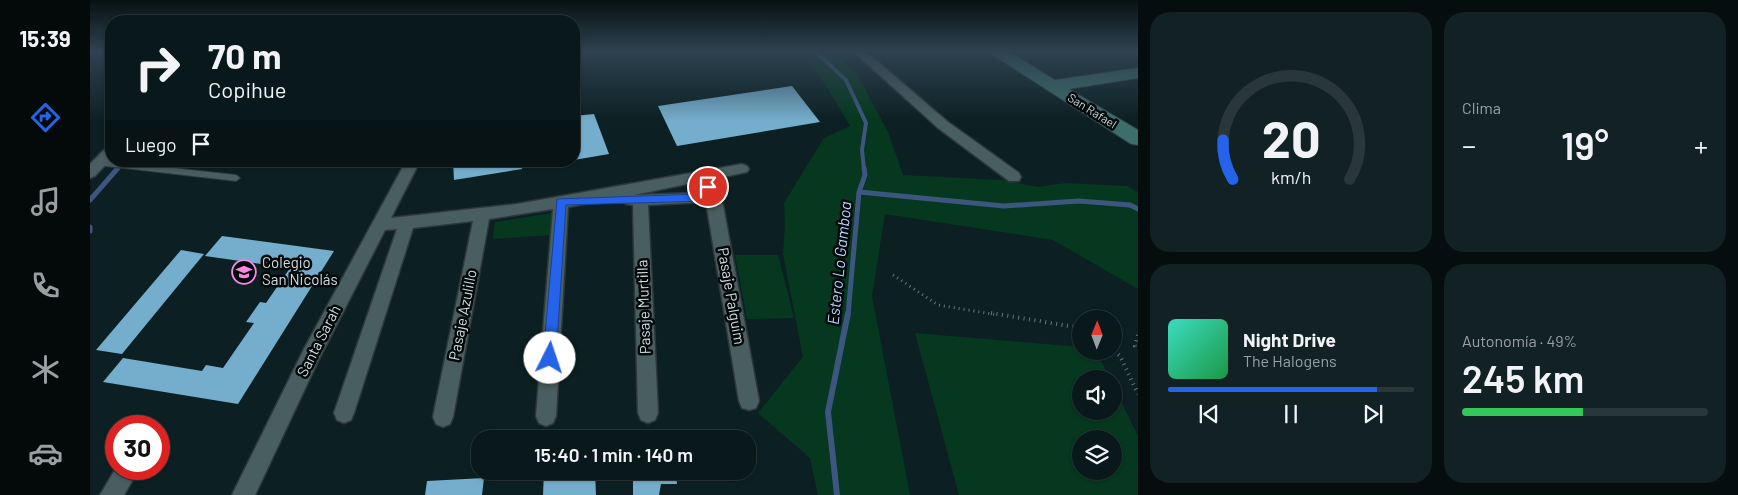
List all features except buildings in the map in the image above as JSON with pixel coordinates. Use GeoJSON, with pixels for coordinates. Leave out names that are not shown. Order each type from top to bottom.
{"type":"FeatureCollection","features":[{"type":"Feature","properties":{"kind":"street"},"geometry":{"type":"LineString","coordinates":[[884,74],[943,125],[1014,177]]}},
{"type":"Feature","properties":{"kind":"street","name":"San Rafael"},"geometry":{"type":"LineString","coordinates":[[1031,74],[1138,139]]}},
{"type":"Feature","properties":{"kind":"street"},"geometry":{"type":"LineString","coordinates":[[1051,86],[1131,74]]}},
{"type":"Feature","properties":{"kind":"street"},"geometry":{"type":"LineString","coordinates":[[95,168],[105,157]]}},
{"type":"Feature","properties":{"kind":"street","name":"Santa Sarah"},"geometry":{"type":"LineString","coordinates":[[243,495],[311,355],[410,167]]}},
{"type":"Feature","properties":{"kind":"street"},"geometry":{"type":"LineString","coordinates":[[380,225],[561,202],[742,168]]}},
{"type":"Feature","properties":{"kind":"street"},"geometry":{"type":"LineString","coordinates":[[561,202],[705,197],[708,192],[705,183],[692,178]]}},
{"type":"Feature","properties":{"kind":"street","name":"Pasaje Palguim"},"geometry":{"type":"LineString","coordinates":[[708,192],[715,205],[749,401]]}},
{"type":"Feature","properties":{"kind":"street","name":"Pasaje Murtilla"},"geometry":{"type":"LineString","coordinates":[[640,200],[648,413]]}},
{"type":"Feature","properties":{"kind":"street"},"geometry":{"type":"LineString","coordinates":[[546,416],[561,202]]}},
{"type":"Feature","properties":{"kind":"street","name":"Pasaje Azulillo"},"geometry":{"type":"LineString","coordinates":[[443,417],[482,213]]}},
{"type":"Feature","properties":{"kind":"street"},"geometry":{"type":"LineString","coordinates":[[344,413],[407,223]]}},
{"type":"Feature","properties":{"kind":"street"},"geometry":{"type":"LineString","coordinates":[[111,495],[121,480]]}},
{"type":"Feature","properties":{"kind":"lane"},"geometry":{"type":"LineString","coordinates":[[95,168],[236,178]]}},
{"type":"Feature","properties":{"kind":"path"},"geometry":{"type":"LineString","coordinates":[[893,275],[938,305],[1072,327]]}},
{"type":"Feature","properties":{"kind":"path"},"geometry":{"type":"LineString","coordinates":[[1138,335],[1135,346],[1138,349]]}},
{"type":"Feature","properties":{"kind":"path"},"geometry":{"type":"LineString","coordinates":[[1122,360],[1138,394]]}},
{"type":"Feature","properties":{"kind":"green space"},"geometry":{"type":"Polygon","coordinates":[[[818,74],[856,74],[858,76],[888,132],[903,175],[1002,180],[1038,187],[1066,183],[1127,186],[1138,192],[1138,289],[1053,240],[885,214],[872,296],[910,495],[818,495],[810,458],[758,413],[803,357],[783,254],[784,203],[824,138],[850,126],[818,74]]]}},
{"type":"Feature","properties":{"kind":"green space"},"geometry":{"type":"Polygon","coordinates":[[[552,213],[550,235],[493,239],[495,222],[552,213]]]}},
{"type":"Feature","properties":{"kind":"green space"},"geometry":{"type":"Polygon","coordinates":[[[735,255],[778,255],[794,318],[747,319],[735,255]]]}},
{"type":"Feature","properties":{"kind":"green space"},"geometry":{"type":"Polygon","coordinates":[[[915,333],[1072,346],[1072,360],[1100,360],[1106,370],[1072,370],[1072,420],[1122,420],[1122,403],[1138,436],[1138,495],[959,495],[915,333]]]}},
{"type":"Feature","properties":{"kind":"waterway","name":"Estero Lo Gamboa"},"geometry":{"type":"LineString","coordinates":[[840,74],[846,80],[866,123],[862,150],[864,169]]}},
{"type":"Feature","properties":{"kind":"waterway"},"geometry":{"type":"LineString","coordinates":[[90,200],[118,168]]}},
{"type":"Feature","properties":{"kind":"waterway","name":"Estero Lo Gamboa"},"geometry":{"type":"LineString","coordinates":[[859,192],[865,175],[864,168]]}},
{"type":"Feature","properties":{"kind":"waterway","name":"Estero Lo Gamboa"},"geometry":{"type":"LineString","coordinates":[[848,315],[859,192]]}},
{"type":"Feature","properties":{"kind":"waterway"},"geometry":{"type":"LineString","coordinates":[[859,192],[1004,206],[1079,201],[1130,205],[1138,209]]}},
{"type":"Feature","properties":{"kind":"waterway","name":"Estero Lo Gamboa"},"geometry":{"type":"LineString","coordinates":[[837,495],[828,412],[848,313]]}},
{"type":"Feature","properties":{"kind":"place","name":"Colegio San Nicolás"},"geometry":{"type":"Point","coordinates":[244,272]}},
{"type":"Feature","properties":{"kind":"route"},"geometry":{"type":"LineString","coordinates":[[550,358],[561,202],[700,198],[705,197],[708,187]]}}]}
